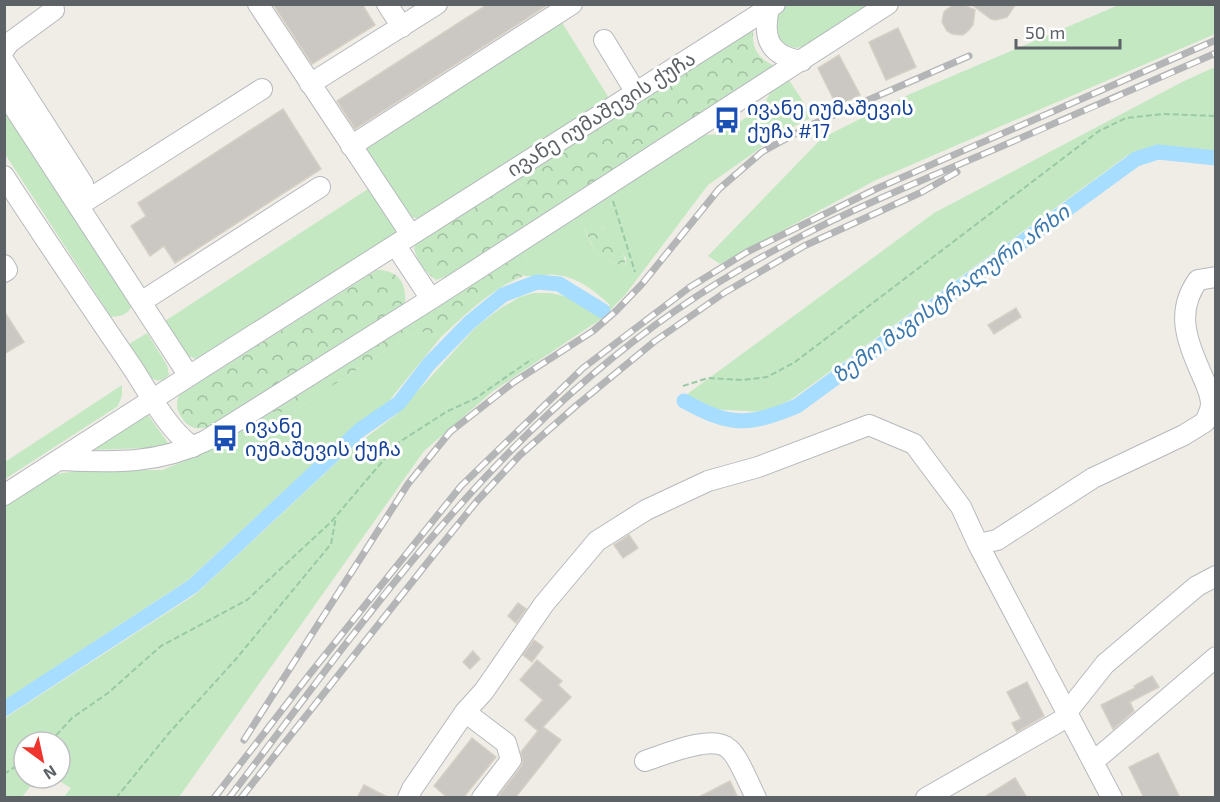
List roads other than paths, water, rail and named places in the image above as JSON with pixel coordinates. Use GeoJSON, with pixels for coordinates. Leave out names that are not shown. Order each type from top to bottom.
{"type":"FeatureCollection","features":[{"type":"Feature","properties":{"kind":"street"},"geometry":{"type":"LineString","coordinates":[[258,4],[351,146],[403,240],[430,299]]}},
{"type":"Feature","properties":{"kind":"street"},"geometry":{"type":"LineString","coordinates":[[387,4],[402,27]]}},
{"type":"Feature","properties":{"kind":"street"},"geometry":{"type":"LineString","coordinates":[[310,84],[437,4]]}},
{"type":"Feature","properties":{"kind":"street"},"geometry":{"type":"LineString","coordinates":[[351,146],[572,4]]}},
{"type":"Feature","properties":{"kind":"street"},"geometry":{"type":"LineString","coordinates":[[59,460],[125,462],[157,458],[193,447],[430,299],[888,4]]}},
{"type":"Feature","properties":{"kind":"street"},"geometry":{"type":"LineString","coordinates":[[772,6],[766,22],[769,42],[781,56],[802,61]]}},
{"type":"Feature","properties":{"kind":"street","name":"ივანე იუმაშევის ქუჩა"},"geometry":{"type":"LineString","coordinates":[[4,495],[635,91],[772,6]]}},
{"type":"Feature","properties":{"kind":"street"},"geometry":{"type":"LineString","coordinates":[[4,50],[9,43],[54,10]]}},
{"type":"Feature","properties":{"kind":"street"},"geometry":{"type":"LineString","coordinates":[[604,40],[635,91]]}},
{"type":"Feature","properties":{"kind":"street"},"geometry":{"type":"LineString","coordinates":[[4,61],[83,184],[81,204]]}},
{"type":"Feature","properties":{"kind":"street"},"geometry":{"type":"LineString","coordinates":[[81,204],[262,89]]}},
{"type":"Feature","properties":{"kind":"street"},"geometry":{"type":"LineString","coordinates":[[4,92],[81,204],[189,376]]}},
{"type":"Feature","properties":{"kind":"street"},"geometry":{"type":"LineString","coordinates":[[4,176],[153,399],[179,436],[193,447]]}},
{"type":"Feature","properties":{"kind":"street"},"geometry":{"type":"LineString","coordinates":[[141,302],[320,187]]}},
{"type":"Feature","properties":{"kind":"street"},"geometry":{"type":"LineString","coordinates":[[4,265],[8,270],[4,272]]}},
{"type":"Feature","properties":{"kind":"street"},"geometry":{"type":"LineString","coordinates":[[978,544],[997,540],[1093,478],[1184,435],[1205,422],[1211,405],[1205,382],[1191,348],[1184,319],[1190,292],[1198,280],[1215,277]]}},
{"type":"Feature","properties":{"kind":"street"},"geometry":{"type":"LineString","coordinates":[[408,798],[465,712],[484,691],[544,604],[597,541],[646,510],[708,481],[758,467],[869,425],[914,444],[961,507],[978,544],[1112,798]]}},
{"type":"Feature","properties":{"kind":"street"},"geometry":{"type":"LineString","coordinates":[[926,798],[1068,714],[1105,664],[1197,586],[1215,576]]}},
{"type":"Feature","properties":{"kind":"street"},"geometry":{"type":"LineString","coordinates":[[1094,762],[1215,657]]}},
{"type":"Feature","properties":{"kind":"street"},"geometry":{"type":"LineString","coordinates":[[465,712],[506,743],[511,760],[482,798]]}},
{"type":"Feature","properties":{"kind":"street"},"geometry":{"type":"LineString","coordinates":[[645,761],[689,746],[721,743],[730,749],[756,798]]}},
{"type":"Feature","properties":{"kind":"waterway","name":"ზემო მაგისტრალური არხი"},"geometry":{"type":"LineString","coordinates":[[684,401],[715,416],[740,421],[765,417],[797,406],[1136,159],[1158,152],[1216,158]]}},
{"type":"Feature","properties":{"kind":"waterway","name":"ზემო მაგისტრალური არხი"},"geometry":{"type":"LineString","coordinates":[[4,709],[193,586],[360,430],[399,403],[429,364],[470,322],[503,295],[537,282],[559,284],[603,311]]}},
{"type":"Feature","properties":{"kind":"railway"},"geometry":{"type":"LineString","coordinates":[[214,798],[309,675],[461,486],[583,368],[690,287],[747,252],[878,188],[1216,40]]}},
{"type":"Feature","properties":{"kind":"railway"},"geometry":{"type":"LineString","coordinates":[[229,798],[356,631],[444,523],[540,422],[639,337],[688,302],[739,270],[843,215],[1216,53]]}},
{"type":"Feature","properties":{"kind":"railway"},"geometry":{"type":"LineString","coordinates":[[244,740],[408,484],[450,432],[514,382],[593,331],[616,311],[642,284],[719,189],[762,152],[811,125],[969,56]]}},
{"type":"Feature","properties":{"kind":"railway"},"geometry":{"type":"LineString","coordinates":[[241,798],[477,501],[520,455],[577,405],[655,341],[724,293],[804,246],[922,192],[957,172]]}},
{"type":"Feature","properties":{"kind":"place","name":"ივანე იუმაშევის ქუჩა #17"},"geometry":{"type":"Point","coordinates":[727,120]}},
{"type":"Feature","properties":{"kind":"place","name":"ივანე იუმაშევის ქუჩა"},"geometry":{"type":"Point","coordinates":[225,438]}}]}
